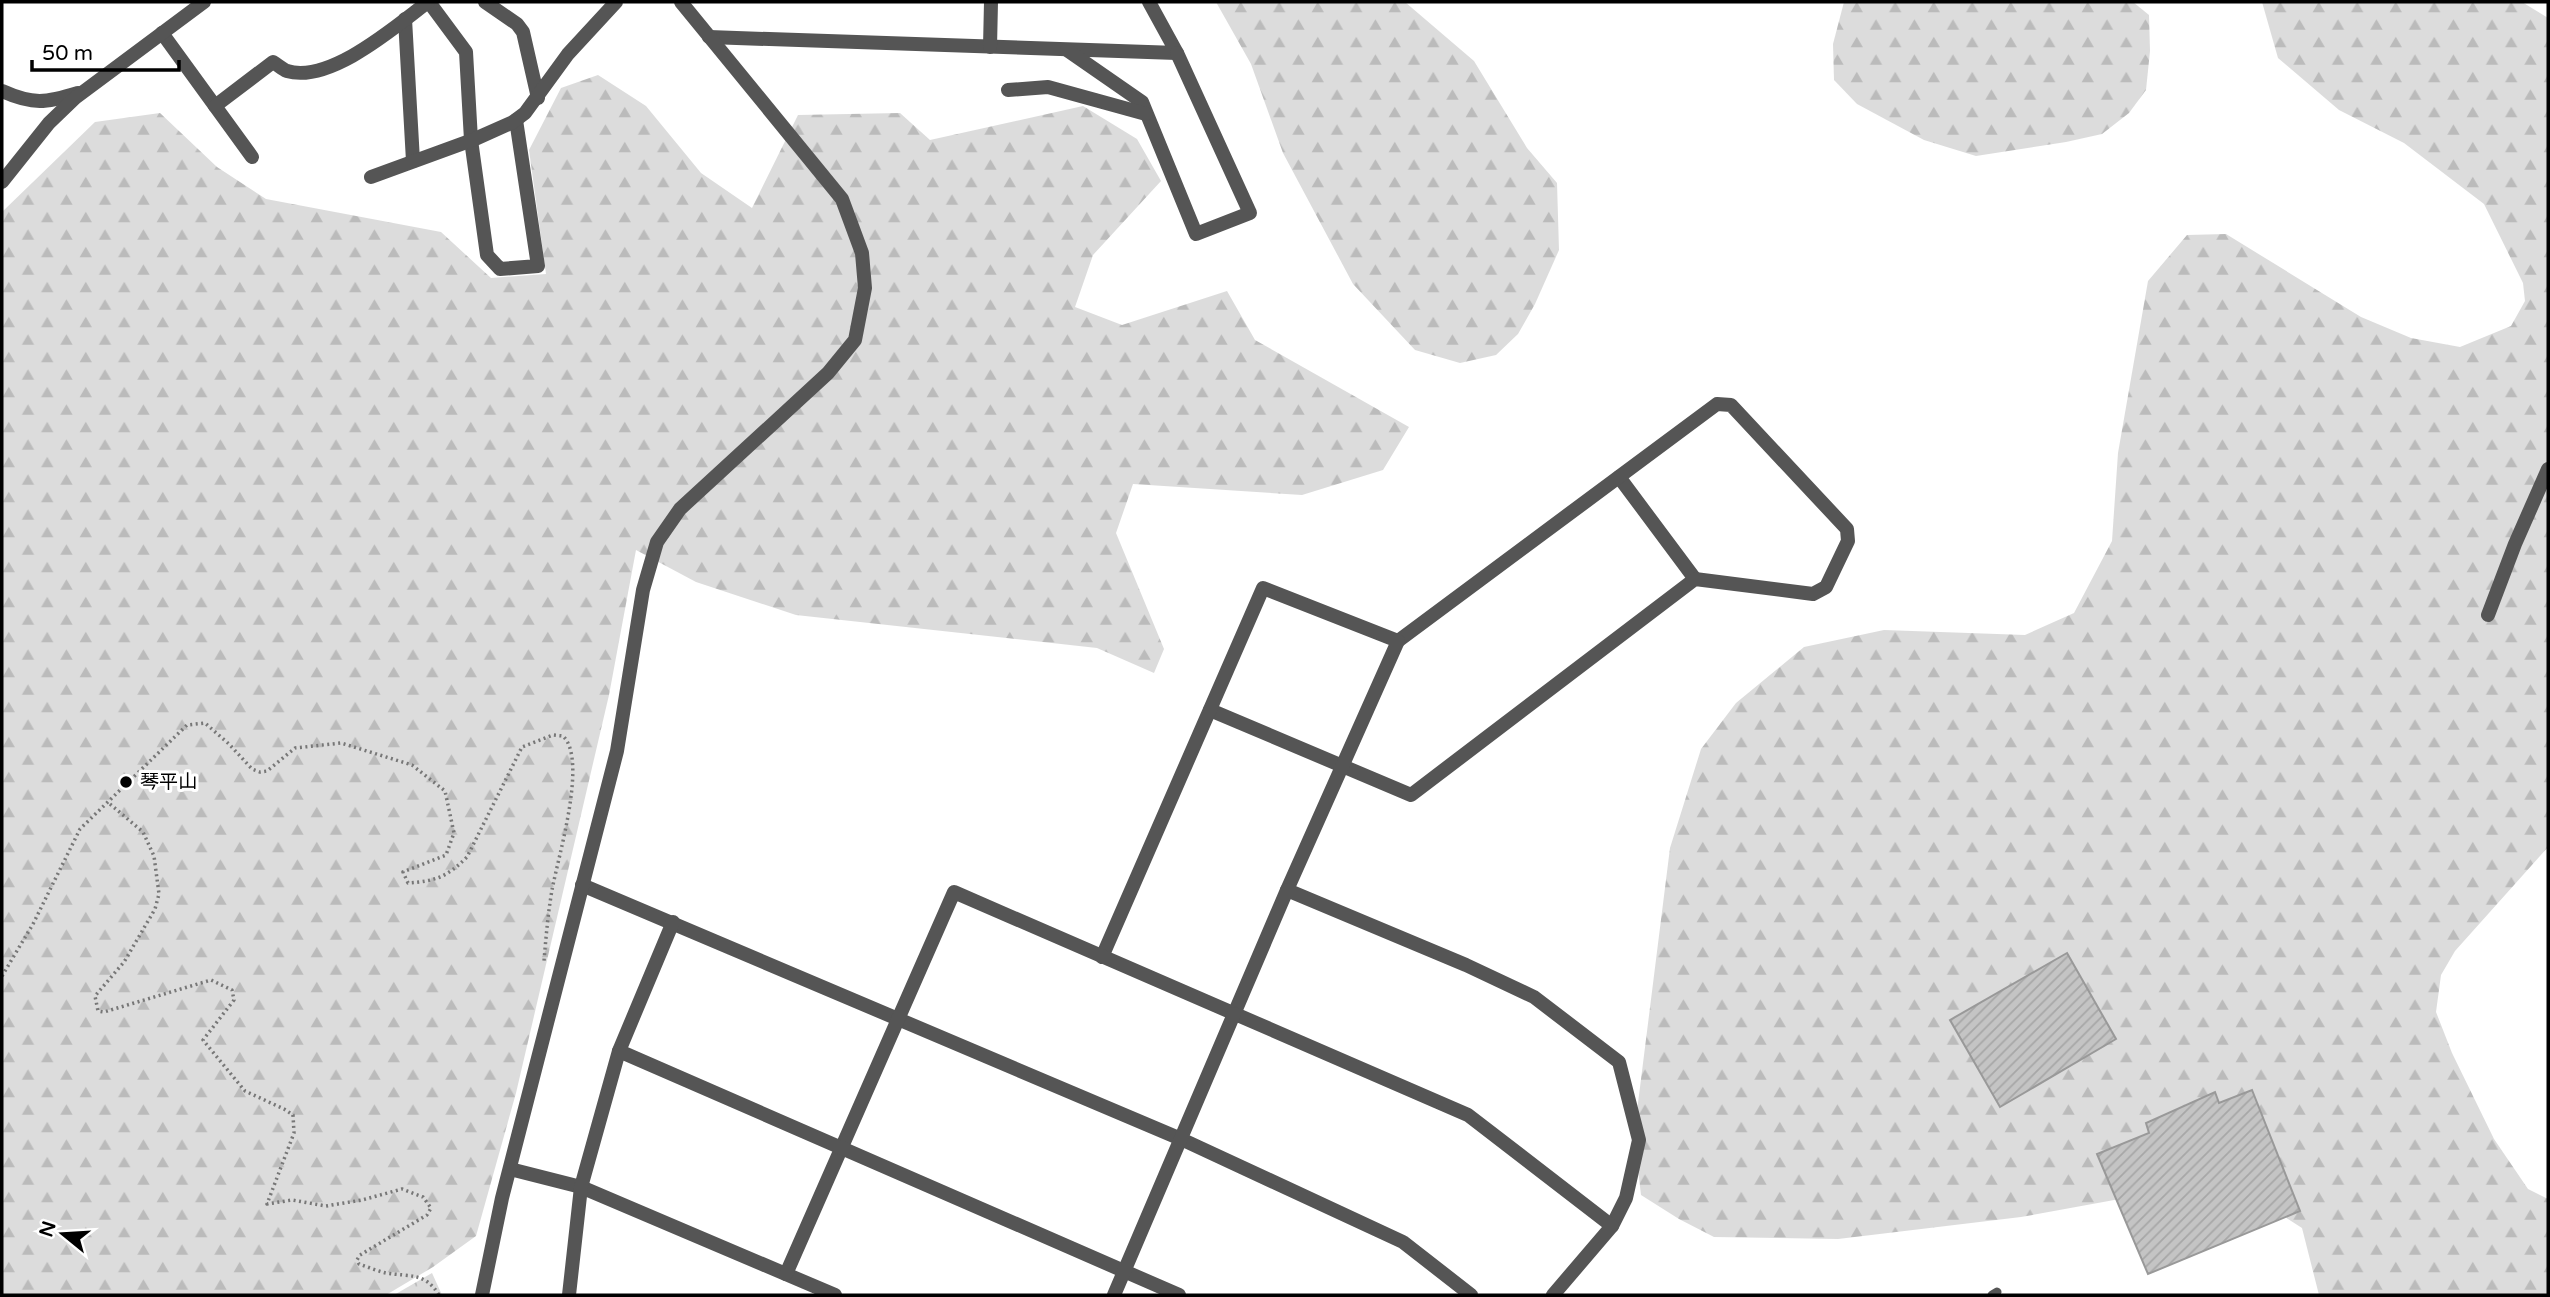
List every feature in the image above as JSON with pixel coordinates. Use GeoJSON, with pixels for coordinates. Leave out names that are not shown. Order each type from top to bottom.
{"type":"FeatureCollection","features":[{"type":"Feature","properties":{"kind":"street"},"geometry":{"type":"LineString","coordinates":[[2,182],[49,123],[86,90],[204,2]]}},
{"type":"Feature","properties":{"kind":"street"},"geometry":{"type":"LineString","coordinates":[[215,106],[273,62],[287,71],[305,71],[332,65],[359,54],[429,2],[466,52],[471,141],[487,255],[500,269],[538,266],[516,120]]}},
{"type":"Feature","properties":{"kind":"street"},"geometry":{"type":"LineString","coordinates":[[485,2],[517,24],[523,32],[538,98]]}},
{"type":"Feature","properties":{"kind":"street"},"geometry":{"type":"LineString","coordinates":[[371,177],[471,141],[516,120],[538,98],[568,54],[616,2]]}},
{"type":"Feature","properties":{"kind":"street"},"geometry":{"type":"LineString","coordinates":[[482,1295],[510,1169],[617,751],[643,590],[657,542],[680,509],[828,373],[855,340],[865,288],[862,253],[842,200],[681,2]]}},
{"type":"Feature","properties":{"kind":"street"},"geometry":{"type":"LineString","coordinates":[[990,47],[991,2]]}},
{"type":"Feature","properties":{"kind":"street"},"geometry":{"type":"LineString","coordinates":[[1066,50],[1142,102],[1196,234],[1250,213],[1178,53],[1149,2]]}},
{"type":"Feature","properties":{"kind":"street"},"geometry":{"type":"LineString","coordinates":[[405,19],[413,161]]}},
{"type":"Feature","properties":{"kind":"street"},"geometry":{"type":"LineString","coordinates":[[162,33],[252,157]]}},
{"type":"Feature","properties":{"kind":"street"},"geometry":{"type":"LineString","coordinates":[[709,37],[1178,53]]}},
{"type":"Feature","properties":{"kind":"street"},"geometry":{"type":"LineString","coordinates":[[1008,90],[1048,87],[1146,114]]}},
{"type":"Feature","properties":{"kind":"street"},"geometry":{"type":"LineString","coordinates":[[2,91],[27,100],[50,102],[86,90]]}},
{"type":"Feature","properties":{"kind":"street"},"geometry":{"type":"LineString","coordinates":[[1114,1295],[1287,890],[1342,766],[1398,640],[1717,404],[1731,405],[1847,529],[1848,541],[1826,587],[1813,594],[1695,579],[1411,794],[1342,766],[1210,710]]}},
{"type":"Feature","properties":{"kind":"street"},"geometry":{"type":"LineString","coordinates":[[2488,615],[2548,469]]}},
{"type":"Feature","properties":{"kind":"street"},"geometry":{"type":"LineString","coordinates":[[1619,477],[1695,579]]}},
{"type":"Feature","properties":{"kind":"street"},"geometry":{"type":"LineString","coordinates":[[1102,957],[1263,588],[1398,640]]}},
{"type":"Feature","properties":{"kind":"street"},"geometry":{"type":"LineString","coordinates":[[582,885],[1181,1139],[1393,1237],[1471,1295]]}},
{"type":"Feature","properties":{"kind":"street"},"geometry":{"type":"LineString","coordinates":[[1287,890],[1466,965],[1534,997],[1619,1062],[1639,1140],[1626,1198],[1612,1226],[1553,1295]]}},
{"type":"Feature","properties":{"kind":"street"},"geometry":{"type":"LineString","coordinates":[[786,1274],[954,892],[1468,1115],[1612,1226]]}},
{"type":"Feature","properties":{"kind":"street"},"geometry":{"type":"LineString","coordinates":[[569,1295],[581,1187],[619,1051],[673,922]]}},
{"type":"Feature","properties":{"kind":"street"},"geometry":{"type":"LineString","coordinates":[[619,1051],[1179,1295]]}},
{"type":"Feature","properties":{"kind":"street"},"geometry":{"type":"LineString","coordinates":[[510,1169],[581,1187],[835,1295]]}},
{"type":"Feature","properties":{"kind":"path"},"geometry":{"type":"LineString","coordinates":[[2,976],[33,924],[80,829],[187,725],[205,723],[252,769],[260,772],[267,771],[295,748],[341,743],[412,765],[444,790],[454,833],[446,855],[403,872],[408,883],[433,881],[458,867],[467,857],[522,747],[553,735],[563,736],[568,741],[573,764],[572,795],[552,892],[544,961],[561,968]]}},
{"type":"Feature","properties":{"kind":"path"},"geometry":{"type":"LineString","coordinates":[[109,803],[143,832],[154,856],[159,894],[155,909],[124,962],[95,996],[98,1011],[104,1012],[211,980],[232,990],[234,1000],[203,1040],[245,1091],[293,1115],[294,1133],[267,1204],[292,1200],[326,1206],[402,1189],[423,1198],[430,1208],[427,1215],[360,1255],[357,1260],[359,1264],[384,1272],[420,1277],[431,1283],[439,1295]]}},
{"type":"Feature","properties":{"kind":"green space"},"geometry":{"type":"Polygon","coordinates":[[[1216,2],[1405,2],[1474,61],[1527,148],[1557,183],[1559,250],[1535,304],[1518,334],[1496,355],[1460,363],[1415,350],[1353,284],[1283,153],[1251,64],[1216,2]]]}},
{"type":"Feature","properties":{"kind":"green space"},"geometry":{"type":"Polygon","coordinates":[[[1844,2],[2133,2],[2149,15],[2150,51],[2146,90],[2129,113],[2102,134],[1976,156],[1924,140],[1857,104],[1834,80],[1833,44],[1844,2]]]}},
{"type":"Feature","properties":{"kind":"green space"},"geometry":{"type":"Polygon","coordinates":[[[2262,2],[2522,2],[2548,18],[2548,847],[2455,951],[2441,975],[2436,1012],[2452,1053],[2494,1139],[2528,1189],[2548,1199],[2548,1295],[2319,1295],[2302,1228],[2252,1196],[2169,1190],[2021,1217],[1838,1239],[1714,1237],[1641,1195],[1634,1135],[1670,848],[1701,749],[1736,703],[1804,647],[1884,630],[2025,635],[2074,613],[2112,541],[2118,453],[2148,281],[2187,235],[2226,234],[2361,317],[2411,338],[2460,347],[2511,326],[2525,301],[2523,283],[2484,204],[2404,143],[2339,110],[2278,58],[2262,2]]]}},
{"type":"Feature","properties":{"kind":"green space"},"geometry":{"type":"Polygon","coordinates":[[[598,75],[646,106],[701,173],[752,208],[798,115],[900,113],[930,140],[1083,106],[1137,139],[1161,181],[1093,255],[1075,307],[1122,325],[1227,291],[1255,340],[1409,427],[1383,470],[1302,495],[1133,484],[1116,533],[1164,649],[1154,673],[1097,648],[796,615],[696,582],[636,550],[609,695],[516,1093],[476,1236],[433,1267],[386,1295],[2,1295],[2,212],[95,122],[160,113],[217,167],[266,199],[441,232],[491,278],[546,274],[529,150],[561,88],[598,75]]]}},
{"type":"Feature","properties":{"kind":"green space"},"geometry":{"type":"Polygon","coordinates":[[[432,1273],[442,1295],[394,1295],[432,1273]]]}},
{"type":"Feature","properties":{"kind":"building"},"geometry":{"type":"Polygon","coordinates":[[[2067,953],[2116,1039],[2000,1107],[1950,1020],[2067,953]]]}},
{"type":"Feature","properties":{"kind":"building"},"geometry":{"type":"Polygon","coordinates":[[[2252,1090],[2300,1211],[2148,1274],[2097,1154],[2149,1133],[2146,1123],[2215,1092],[2219,1103],[2252,1090]]]}},
{"type":"Feature","properties":{"kind":"place","name":"琴平山"},"geometry":{"type":"Point","coordinates":[126,782]}}]}
